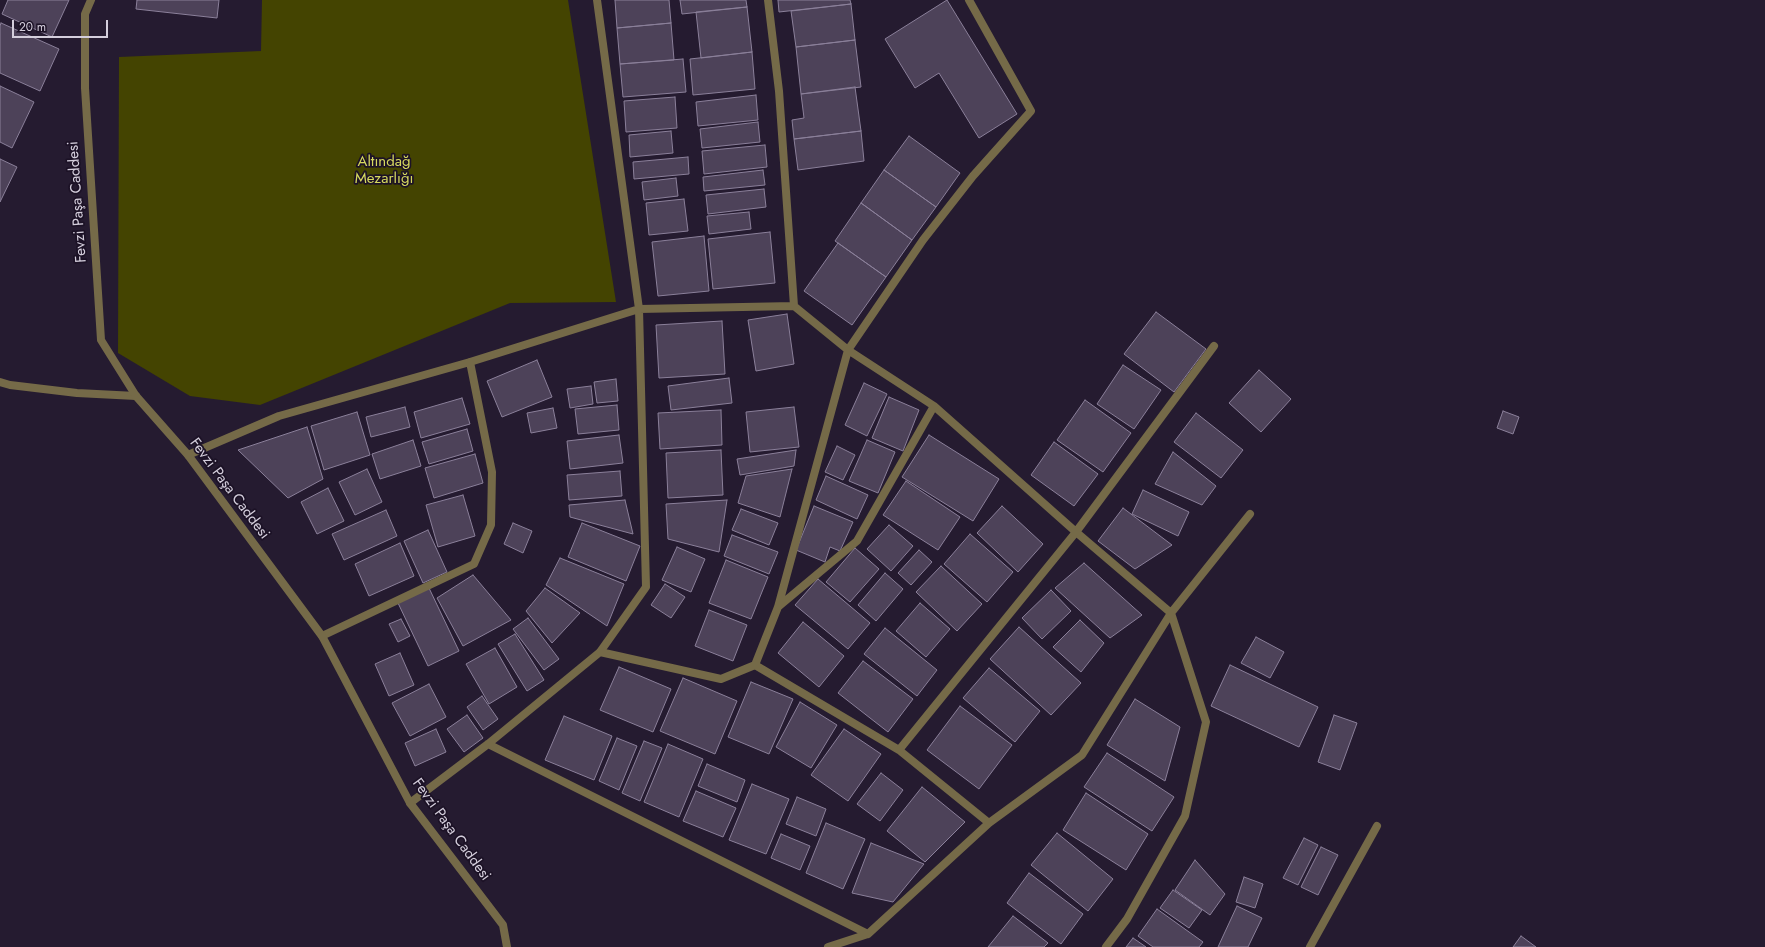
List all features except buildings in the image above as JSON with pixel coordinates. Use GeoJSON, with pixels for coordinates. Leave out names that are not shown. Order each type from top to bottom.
{"type":"FeatureCollection","features":[{"type":"Feature","properties":{"kind":"street","name":"Fevzi Paşa Caddesi"},"geometry":{"type":"LineString","coordinates":[[91,0],[85,14],[85,88],[101,340],[136,396],[188,455],[322,636],[410,803],[503,925],[507,947]]}},
{"type":"Feature","properties":{"kind":"street"},"geometry":{"type":"LineString","coordinates":[[410,803],[488,744],[600,652],[646,587],[639,309],[598,0]]}},
{"type":"Feature","properties":{"kind":"street"},"geometry":{"type":"LineString","coordinates":[[768,0],[779,91],[794,306]]}},
{"type":"Feature","properties":{"kind":"street"},"geometry":{"type":"LineString","coordinates":[[600,652],[721,679],[755,665],[778,608],[848,350],[923,240],[973,176],[1031,112],[968,0]]}},
{"type":"Feature","properties":{"kind":"street"},"geometry":{"type":"LineString","coordinates":[[188,455],[279,416],[470,362],[639,309],[794,306],[848,350],[934,406],[1170,613],[1206,722],[1185,816],[1127,919],[1106,947]]}},
{"type":"Feature","properties":{"kind":"street"},"geometry":{"type":"LineString","coordinates":[[899,750],[1076,532],[1214,346]]}},
{"type":"Feature","properties":{"kind":"street"},"geometry":{"type":"LineString","coordinates":[[322,636],[474,564],[491,525],[492,472],[470,362]]}},
{"type":"Feature","properties":{"kind":"street"},"geometry":{"type":"LineString","coordinates":[[0,382],[10,385],[77,393],[136,396]]}},
{"type":"Feature","properties":{"kind":"street"},"geometry":{"type":"LineString","coordinates":[[778,608],[857,541],[934,406]]}},
{"type":"Feature","properties":{"kind":"street"},"geometry":{"type":"LineString","coordinates":[[828,947],[868,934],[989,823],[1082,755],[1170,613],[1250,514]]}},
{"type":"Feature","properties":{"kind":"street"},"geometry":{"type":"LineString","coordinates":[[755,665],[899,750],[989,823]]}},
{"type":"Feature","properties":{"kind":"street"},"geometry":{"type":"LineString","coordinates":[[488,744],[868,934]]}},
{"type":"Feature","properties":{"kind":"street"},"geometry":{"type":"LineString","coordinates":[[1310,947],[1377,826]]}},
{"type":"Feature","properties":{"kind":"green space","name":"Altındağ Mezarlığı"},"geometry":{"type":"Polygon","coordinates":[[[262,0],[568,0],[616,302],[510,303],[260,405],[190,396],[118,353],[119,57],[261,51],[262,0]]]}}]}
